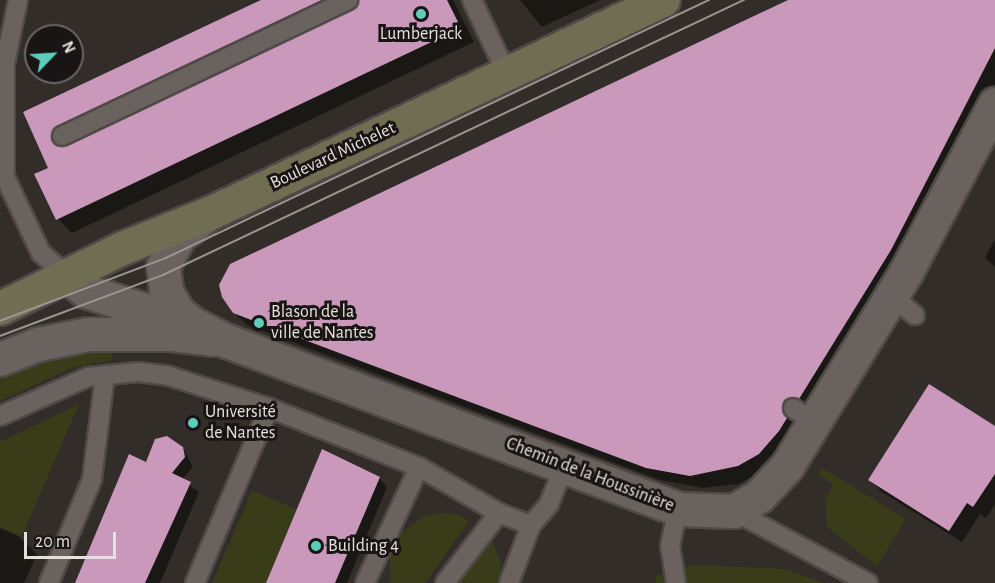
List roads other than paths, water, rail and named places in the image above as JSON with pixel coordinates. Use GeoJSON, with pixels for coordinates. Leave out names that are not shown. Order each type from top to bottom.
{"type":"FeatureCollection","features":[{"type":"Feature","properties":{"kind":"street","name":"Boulevard Michelet"},"geometry":{"type":"LineString","coordinates":[[0,308],[174,224],[214,211],[508,76],[663,0]]}},
{"type":"Feature","properties":{"kind":"street"},"geometry":{"type":"LineString","coordinates":[[734,511],[759,496],[776,480],[803,415],[903,305],[995,105]]}},
{"type":"Feature","properties":{"kind":"street","name":"Chemin de la Houssinière"},"geometry":{"type":"LineString","coordinates":[[193,324],[168,297],[163,266],[179,236],[214,211]]}},
{"type":"Feature","properties":{"kind":"street","name":"Chemin de la Houssinière"},"geometry":{"type":"LineString","coordinates":[[66,275],[86,291],[193,324],[228,341],[678,509],[734,511]]}},
{"type":"Feature","properties":{"kind":"street","name":"Chemin de la Houssinière"},"geometry":{"type":"LineString","coordinates":[[0,359],[38,344],[88,334],[172,334],[228,341]]}},
{"type":"Feature","properties":{"kind":"lane"},"geometry":{"type":"LineString","coordinates":[[18,0],[5,64],[5,177],[41,253],[66,275]]}},
{"type":"Feature","properties":{"kind":"lane"},"geometry":{"type":"LineString","coordinates":[[62,136],[348,0]]}},
{"type":"Feature","properties":{"kind":"lane"},"geometry":{"type":"LineString","coordinates":[[472,0],[508,76]]}},
{"type":"Feature","properties":{"kind":"lane"},"geometry":{"type":"LineString","coordinates":[[0,416],[64,386],[105,375],[138,372],[169,376],[269,408],[419,467],[499,513],[531,525]]}},
{"type":"Feature","properties":{"kind":"lane"},"geometry":{"type":"LineString","coordinates":[[49,583],[92,479],[105,375]]}},
{"type":"Feature","properties":{"kind":"lane"},"geometry":{"type":"LineString","coordinates":[[195,583],[269,408]]}},
{"type":"Feature","properties":{"kind":"lane"},"geometry":{"type":"LineString","coordinates":[[365,583],[419,467]]}},
{"type":"Feature","properties":{"kind":"lane"},"geometry":{"type":"LineString","coordinates":[[509,583],[531,525],[549,504],[564,467]]}},
{"type":"Feature","properties":{"kind":"lane"},"geometry":{"type":"LineString","coordinates":[[676,583],[670,546],[678,509]]}},
{"type":"Feature","properties":{"kind":"lane"},"geometry":{"type":"LineString","coordinates":[[734,511],[867,583]]}},
{"type":"Feature","properties":{"kind":"lane"},"geometry":{"type":"LineString","coordinates":[[445,583],[499,513]]}},
{"type":"Feature","properties":{"kind":"tram line"},"geometry":{"type":"LineString","coordinates":[[0,321],[166,258],[709,0]]}},
{"type":"Feature","properties":{"kind":"tram line"},"geometry":{"type":"LineString","coordinates":[[0,336],[163,275],[744,0]]}},
{"type":"Feature","properties":{"kind":"place","name":"Lumberjack"},"geometry":{"type":"Point","coordinates":[421,14]}},
{"type":"Feature","properties":{"kind":"place","name":"Blason de la ville de Nantes"},"geometry":{"type":"Point","coordinates":[259,323]}},
{"type":"Feature","properties":{"kind":"place","name":"Université de Nantes"},"geometry":{"type":"Point","coordinates":[193,423]}},
{"type":"Feature","properties":{"kind":"place","name":"Building 4"},"geometry":{"type":"Point","coordinates":[316,546]}}]}
